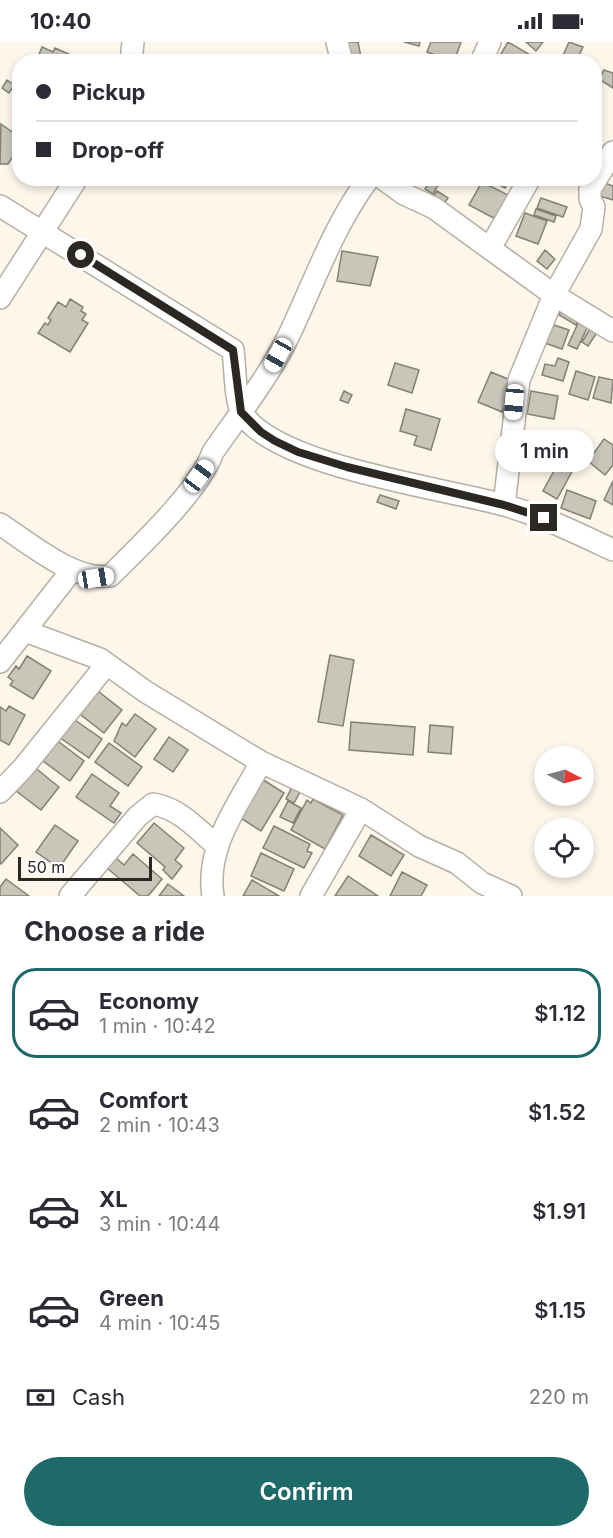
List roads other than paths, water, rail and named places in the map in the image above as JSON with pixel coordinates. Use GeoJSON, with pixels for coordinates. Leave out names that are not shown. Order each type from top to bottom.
{"type":"FeatureCollection","features":[{"type":"Feature","properties":{"kind":"street"},"geometry":{"type":"LineString","coordinates":[[602,170],[613,152]]}},
{"type":"Feature","properties":{"kind":"street"},"geometry":{"type":"LineString","coordinates":[[0,298],[72,186]]}},
{"type":"Feature","properties":{"kind":"street"},"geometry":{"type":"LineString","coordinates":[[0,524],[72,570],[96,578],[110,576],[179,503],[209,463],[213,452],[266,375],[290,334],[336,231],[364,186]]}},
{"type":"Feature","properties":{"kind":"street"},"geometry":{"type":"LineString","coordinates":[[393,186],[404,194],[434,208],[554,295],[613,331]]}},
{"type":"Feature","properties":{"kind":"street"},"geometry":{"type":"LineString","coordinates":[[490,248],[525,186]]}},
{"type":"Feature","properties":{"kind":"street"},"geometry":{"type":"LineString","coordinates":[[504,505],[516,389],[554,295],[591,229],[594,207],[590,199],[592,186]]}},
{"type":"Feature","properties":{"kind":"street"},"geometry":{"type":"LineString","coordinates":[[0,206],[233,350],[241,412],[261,432],[298,452],[504,505],[544,518],[613,550]]}},
{"type":"Feature","properties":{"kind":"street"},"geometry":{"type":"LineString","coordinates":[[0,662],[72,570]]}},
{"type":"Feature","properties":{"kind":"street"},"geometry":{"type":"LineString","coordinates":[[25,631],[100,659],[146,692],[261,762],[361,809],[419,846],[457,862],[478,890],[511,896]]}},
{"type":"Feature","properties":{"kind":"street"},"geometry":{"type":"LineString","coordinates":[[0,792],[23,768],[106,665]]}},
{"type":"Feature","properties":{"kind":"street"},"geometry":{"type":"LineString","coordinates":[[213,896],[210,875],[216,846],[261,762]]}},
{"type":"Feature","properties":{"kind":"street"},"geometry":{"type":"LineString","coordinates":[[70,896],[138,816],[153,804],[166,806],[187,820],[216,846]]}},
{"type":"Feature","properties":{"kind":"street"},"geometry":{"type":"LineString","coordinates":[[311,896],[361,809]]}}]}
